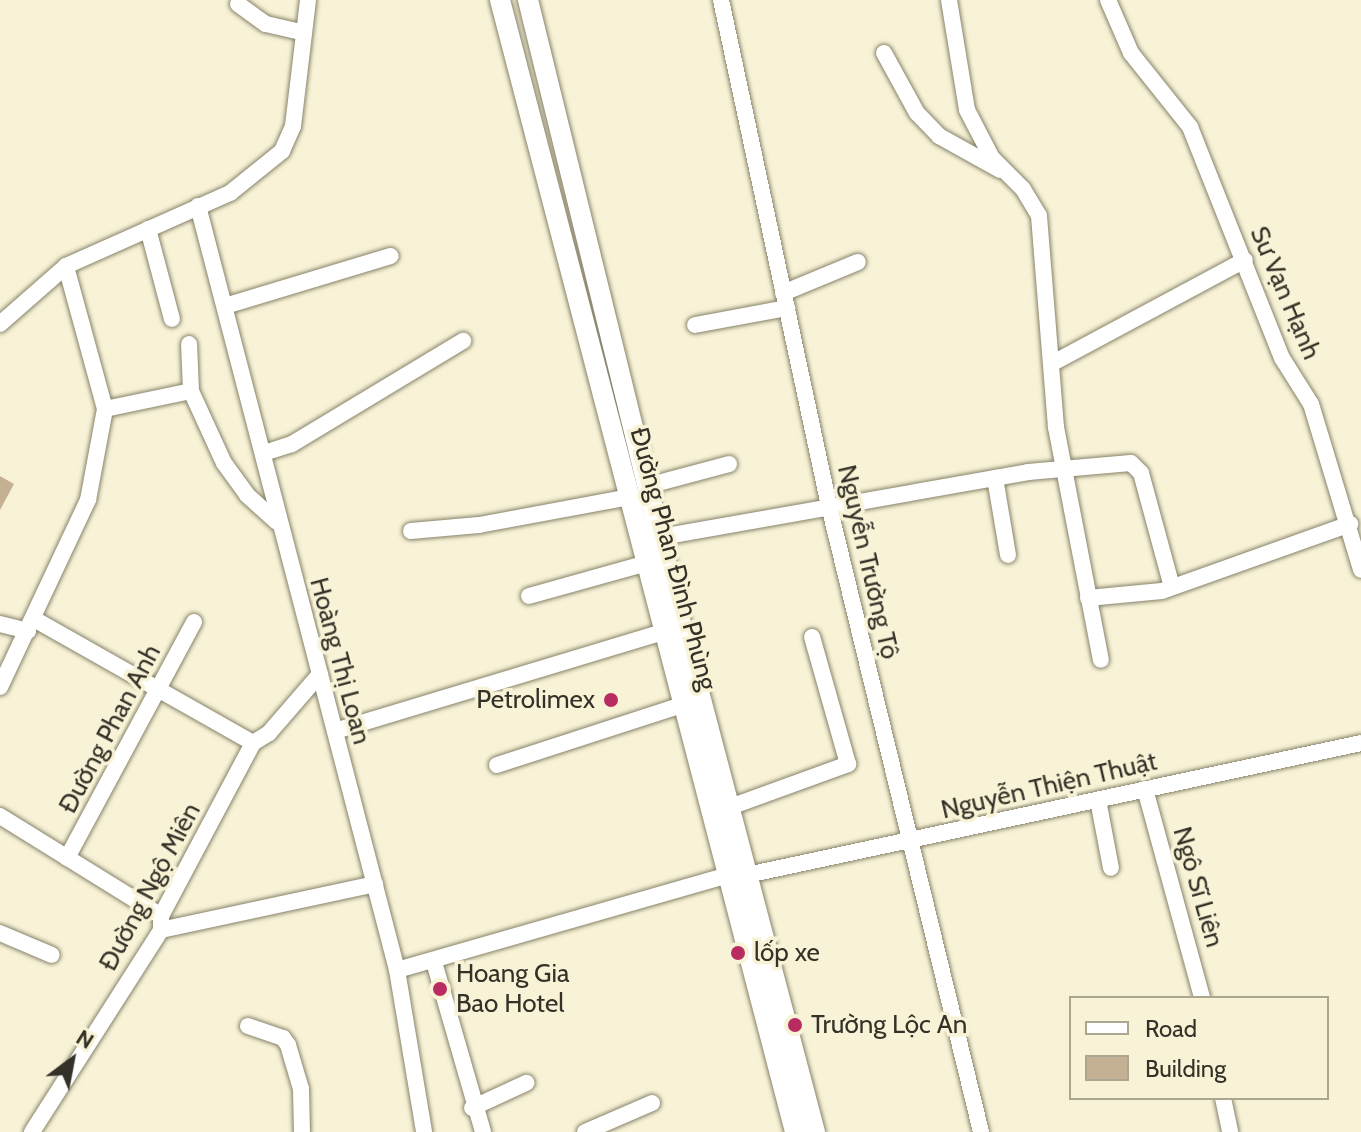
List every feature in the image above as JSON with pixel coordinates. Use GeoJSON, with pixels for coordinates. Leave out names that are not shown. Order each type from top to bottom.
{"type":"FeatureCollection","features":[{"type":"Feature","properties":{"kind":"main road","name":"Đường Phan Đình Phùng"},"geometry":{"type":"LineString","coordinates":[[500,0],[638,492],[661,537],[673,629]]}},
{"type":"Feature","properties":{"kind":"main road","name":"Đường Phan Đình Phùng"},"geometry":{"type":"LineString","coordinates":[[528,0],[638,492],[647,563],[673,629],[693,701],[737,875],[795,1132]]}},
{"type":"Feature","properties":{"kind":"main road","name":"Đường Phan Đình Phùng"},"geometry":{"type":"LineString","coordinates":[[693,701],[730,807],[737,875],[815,1132]]}},
{"type":"Feature","properties":{"kind":"street"},"geometry":{"type":"LineString","coordinates":[[0,324],[66,266],[230,193],[282,151],[293,126],[308,0]]}},
{"type":"Feature","properties":{"kind":"street","name":"Nguyễn Trường Tộ"},"geometry":{"type":"LineString","coordinates":[[721,0],[829,506],[981,1132]]}},
{"type":"Feature","properties":{"kind":"street"},"geometry":{"type":"LineString","coordinates":[[949,0],[967,110],[1003,172]]}},
{"type":"Feature","properties":{"kind":"street","name":"Sư Vạn Hạnh"},"geometry":{"type":"LineString","coordinates":[[1108,0],[1131,53],[1190,127],[1282,358],[1311,404],[1359,550],[1361,570]]}},
{"type":"Feature","properties":{"kind":"street"},"geometry":{"type":"LineString","coordinates":[[238,4],[266,24],[304,33]]}},
{"type":"Feature","properties":{"kind":"street"},"geometry":{"type":"LineString","coordinates":[[884,53],[917,113],[939,136],[1003,172],[1023,189],[1039,216],[1062,473],[1101,660]]}},
{"type":"Feature","properties":{"kind":"street","name":"Hoàng Thị Loan"},"geometry":{"type":"LineString","coordinates":[[198,206],[264,453],[277,522],[397,970],[424,1132]]}},
{"type":"Feature","properties":{"kind":"street"},"geometry":{"type":"LineString","coordinates":[[148,229],[172,319]]}},
{"type":"Feature","properties":{"kind":"street"},"geometry":{"type":"LineString","coordinates":[[225,306],[391,256]]}},
{"type":"Feature","properties":{"kind":"street"},"geometry":{"type":"LineString","coordinates":[[1051,364],[1245,260]]}},
{"type":"Feature","properties":{"kind":"street"},"geometry":{"type":"LineString","coordinates":[[695,325],[785,300],[858,262]]}},
{"type":"Feature","properties":{"kind":"street"},"geometry":{"type":"LineString","coordinates":[[0,687],[88,500],[105,409],[66,266]]}},
{"type":"Feature","properties":{"kind":"street"},"geometry":{"type":"LineString","coordinates":[[264,453],[292,444],[463,341]]}},
{"type":"Feature","properties":{"kind":"street"},"geometry":{"type":"LineString","coordinates":[[189,344],[191,391],[224,463],[247,495],[277,522]]}},
{"type":"Feature","properties":{"kind":"street"},"geometry":{"type":"LineString","coordinates":[[105,409],[191,391]]}},
{"type":"Feature","properties":{"kind":"street"},"geometry":{"type":"LineString","coordinates":[[661,537],[995,478],[1062,473],[1124,462],[1138,467],[1172,587]]}},
{"type":"Feature","properties":{"kind":"street"},"geometry":{"type":"LineString","coordinates":[[411,531],[479,525],[638,492],[729,464]]}},
{"type":"Feature","properties":{"kind":"street"},"geometry":{"type":"LineString","coordinates":[[995,478],[1008,555]]}},
{"type":"Feature","properties":{"kind":"street"},"geometry":{"type":"LineString","coordinates":[[1088,598],[1136,597],[1172,587],[1350,524]]}},
{"type":"Feature","properties":{"kind":"street"},"geometry":{"type":"LineString","coordinates":[[529,596],[647,563]]}},
{"type":"Feature","properties":{"kind":"street","name":"Đường Phan Anh"},"geometry":{"type":"LineString","coordinates":[[67,858],[194,622]]}},
{"type":"Feature","properties":{"kind":"street"},"geometry":{"type":"LineString","coordinates":[[0,624],[31,625],[253,743]]}},
{"type":"Feature","properties":{"kind":"street"},"geometry":{"type":"LineString","coordinates":[[335,731],[673,629]]}},
{"type":"Feature","properties":{"kind":"street"},"geometry":{"type":"LineString","coordinates":[[730,807],[848,764],[812,637]]}},
{"type":"Feature","properties":{"kind":"street","name":"Đường Ngộ Miên"},"geometry":{"type":"LineString","coordinates":[[32,1132],[161,923],[253,743],[269,733],[320,674]]}},
{"type":"Feature","properties":{"kind":"street"},"geometry":{"type":"LineString","coordinates":[[497,765],[693,701]]}},
{"type":"Feature","properties":{"kind":"street","name":"Nguyễn Thiện Thuật"},"geometry":{"type":"LineString","coordinates":[[397,970],[737,875],[912,842],[1361,743]]}},
{"type":"Feature","properties":{"kind":"street","name":"Ngô Sĩ Liên"},"geometry":{"type":"LineString","coordinates":[[1145,789],[1201,996]]}},
{"type":"Feature","properties":{"kind":"street"},"geometry":{"type":"LineString","coordinates":[[1098,800],[1111,868]]}},
{"type":"Feature","properties":{"kind":"street"},"geometry":{"type":"LineString","coordinates":[[0,816],[161,923],[375,884]]}},
{"type":"Feature","properties":{"kind":"street"},"geometry":{"type":"LineString","coordinates":[[0,933],[52,955]]}},
{"type":"Feature","properties":{"kind":"street"},"geometry":{"type":"LineString","coordinates":[[434,962],[472,1108],[483,1132]]}},
{"type":"Feature","properties":{"kind":"street"},"geometry":{"type":"LineString","coordinates":[[248,1026],[283,1038],[288,1045],[301,1089],[302,1132]]}},
{"type":"Feature","properties":{"kind":"street"},"geometry":{"type":"LineString","coordinates":[[472,1108],[526,1083]]}},
{"type":"Feature","properties":{"kind":"street"},"geometry":{"type":"LineString","coordinates":[[1223,1100],[1230,1132]]}},
{"type":"Feature","properties":{"kind":"street"},"geometry":{"type":"LineString","coordinates":[[585,1132],[652,1103]]}},
{"type":"Feature","properties":{"kind":"building"},"geometry":{"type":"Polygon","coordinates":[[[0,476],[14,484],[0,510],[0,476]]]}},
{"type":"Feature","properties":{"kind":"place","name":"Petrolimex"},"geometry":{"type":"Point","coordinates":[611,700]}},
{"type":"Feature","properties":{"kind":"place","name":"lốp xe"},"geometry":{"type":"Point","coordinates":[738,953]}},
{"type":"Feature","properties":{"kind":"place","name":"Hoang Gia Bao Hotel"},"geometry":{"type":"Point","coordinates":[440,989]}},
{"type":"Feature","properties":{"kind":"place","name":"Trường Lộc An"},"geometry":{"type":"Point","coordinates":[795,1025]}}]}
